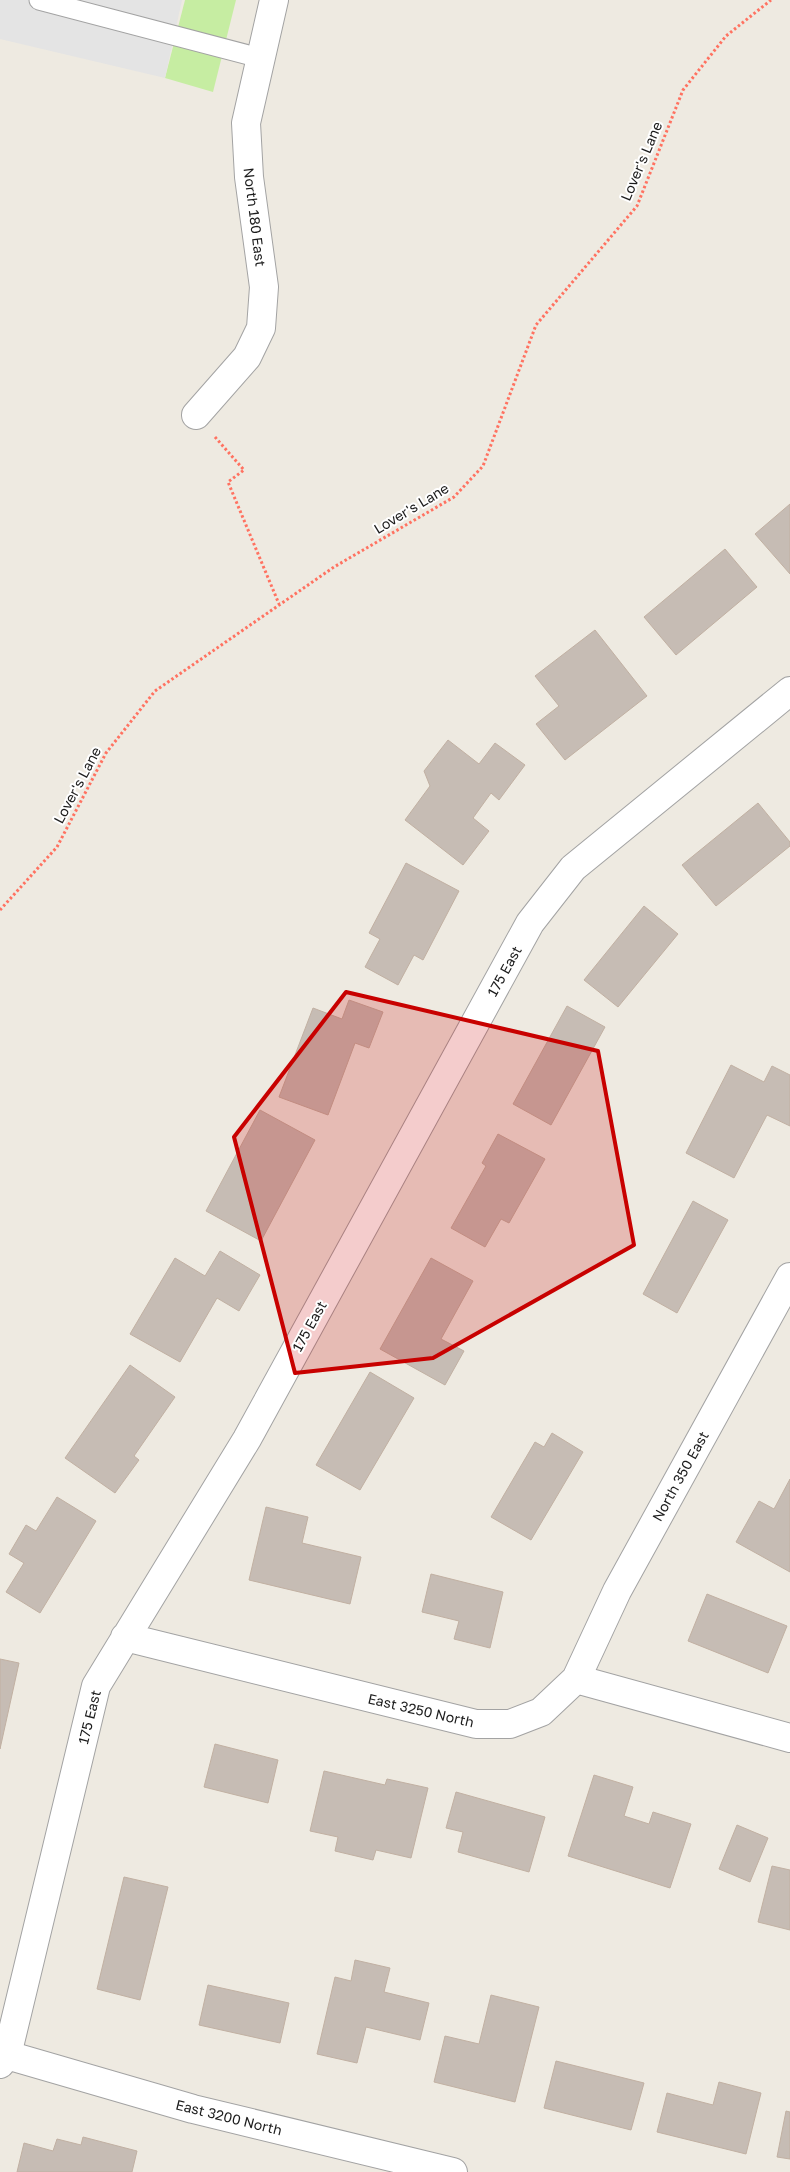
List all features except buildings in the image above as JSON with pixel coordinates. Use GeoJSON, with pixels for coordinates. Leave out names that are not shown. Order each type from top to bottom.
{"type":"FeatureCollection","features":[{"type":"Feature","properties":{"kind":"street","name":"North 180 East"},"geometry":{"type":"LineString","coordinates":[[196,415],[247,357],[261,328],[264,287],[249,177],[246,123],[274,0]]}},
{"type":"Feature","properties":{"kind":"street","name":"175 East"},"geometry":{"type":"LineString","coordinates":[[3,2059],[96,1686],[247,1439],[530,923],[573,868],[790,692]]}},
{"type":"Feature","properties":{"kind":"street","name":"North 350 East"},"geometry":{"type":"LineString","coordinates":[[576,1679],[617,1591],[790,1277]]}},
{"type":"Feature","properties":{"kind":"street","name":"East 3250 North"},"geometry":{"type":"LineString","coordinates":[[125,1637],[476,1724],[510,1724],[540,1712],[576,1679]]}},
{"type":"Feature","properties":{"kind":"street"},"geometry":{"type":"LineString","coordinates":[[576,1679],[790,1738]]}},
{"type":"Feature","properties":{"kind":"street","name":"East 3200 North"},"geometry":{"type":"LineString","coordinates":[[3,2059],[192,2109],[453,2172]]}},
{"type":"Feature","properties":{"kind":"lane"},"geometry":{"type":"LineString","coordinates":[[39,0],[260,58]]}},
{"type":"Feature","properties":{"kind":"path","name":"Lover's Lane"},"geometry":{"type":"LineString","coordinates":[[0,910],[58,847],[106,753],[155,690],[334,567],[454,497],[483,466],[536,324],[637,206],[683,90],[726,36],[771,0]]}},
{"type":"Feature","properties":{"kind":"path"},"geometry":{"type":"LineString","coordinates":[[196,415],[244,470],[228,482],[279,604]]}},
{"type":"Feature","properties":{"kind":"highlighted area"},"geometry":{"type":"Polygon","coordinates":[[[346,992],[598,1051],[634,1245],[433,1358],[295,1373],[234,1137],[346,992]]]}},
{"type":"Feature","properties":{"kind":"green space"},"geometry":{"type":"Polygon","coordinates":[[[185,0],[236,0],[213,92],[165,78],[185,0]]]}},
{"type":"Feature","properties":{"kind":"shaded area"},"geometry":{"type":"Polygon","coordinates":[[[0,0],[182,0],[165,78],[0,39],[0,0]]]}}]}
